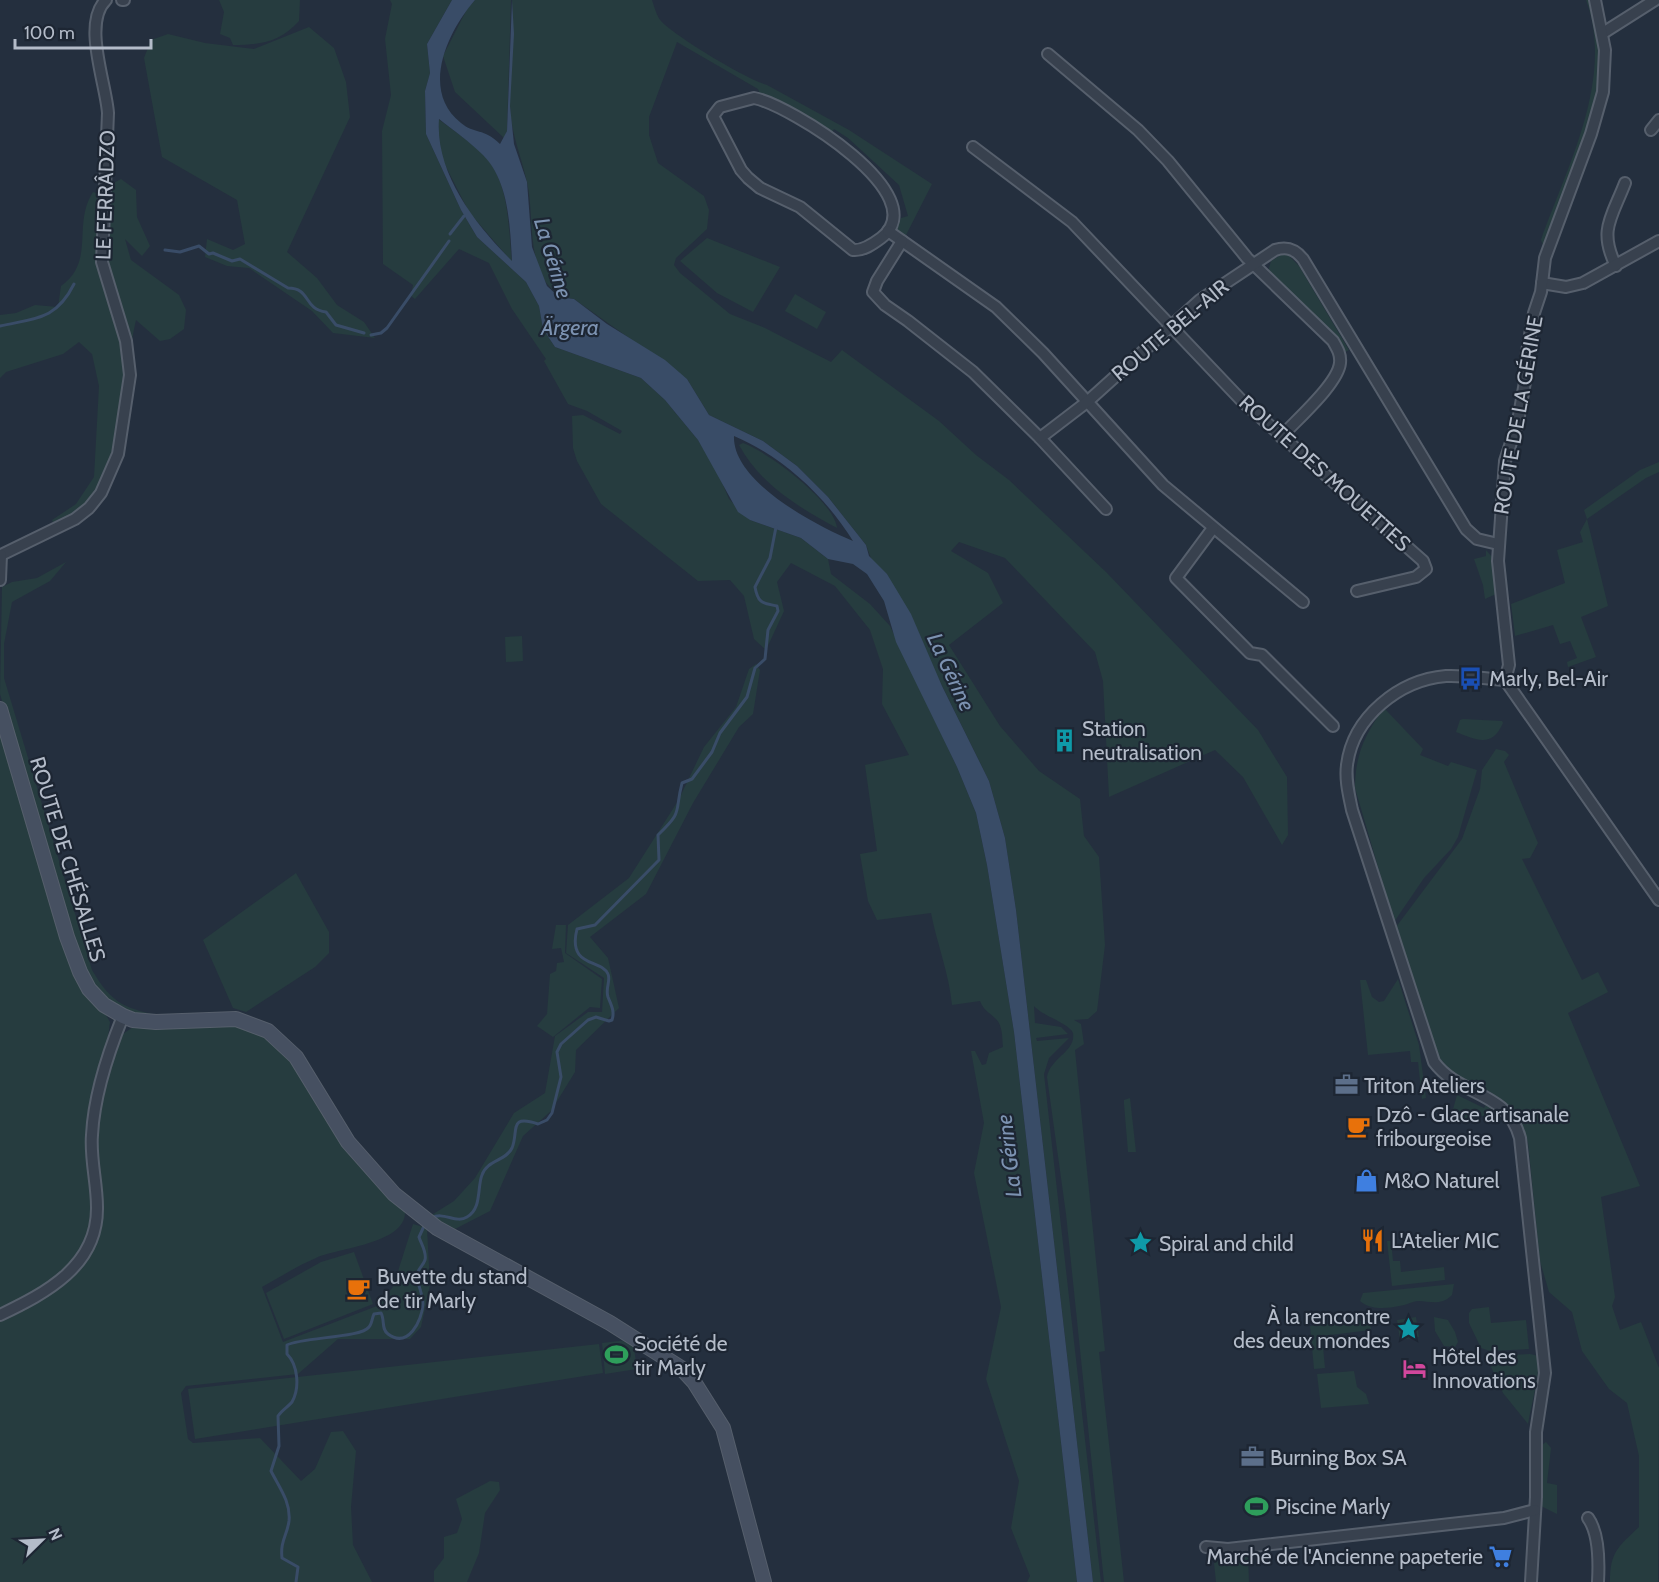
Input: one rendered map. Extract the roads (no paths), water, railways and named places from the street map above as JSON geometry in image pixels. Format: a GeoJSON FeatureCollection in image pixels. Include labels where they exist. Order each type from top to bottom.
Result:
{"type":"FeatureCollection","features":[{"type":"Feature","properties":{"kind":"street","name":"LE FERRÂDZO"},"geometry":{"type":"LineString","coordinates":[[0,580],[1,554],[75,519],[89,508],[101,493],[118,454],[124,427],[130,375],[126,341],[102,262],[108,113],[106,91],[95,42],[96,22],[106,0]]}},
{"type":"Feature","properties":{"kind":"street","name":"ROUTE DE LA GÉRINE"},"geometry":{"type":"LineString","coordinates":[[1505,680],[1509,665],[1498,544],[1505,461],[1518,421],[1526,382],[1528,346],[1545,258],[1552,233],[1600,105],[1605,62],[1603,33],[1595,0]]}},
{"type":"Feature","properties":{"kind":"street"},"geometry":{"type":"LineString","coordinates":[[1603,33],[1655,0]]}},
{"type":"Feature","properties":{"kind":"street"},"geometry":{"type":"LineString","coordinates":[[1048,54],[1109,103],[1153,146],[1253,264],[1333,341],[1340,355],[1340,368],[1281,437]]}},
{"type":"Feature","properties":{"kind":"street"},"geometry":{"type":"LineString","coordinates":[[754,98],[766,100],[825,133],[876,179],[890,195],[895,217],[888,231],[863,250],[853,250],[800,207],[760,188],[741,170],[715,120],[715,112],[725,105],[754,98]]}},
{"type":"Feature","properties":{"kind":"street"},"geometry":{"type":"LineString","coordinates":[[1651,130],[1659,120]]}},
{"type":"Feature","properties":{"kind":"street","name":"ROUTE DES MOUETTES"},"geometry":{"type":"LineString","coordinates":[[973,147],[1072,222],[1170,326],[1281,437],[1423,561],[1426,569],[1416,577],[1357,591]]}},
{"type":"Feature","properties":{"kind":"street"},"geometry":{"type":"LineString","coordinates":[[1616,266],[1605,240],[1607,228],[1625,183]]}},
{"type":"Feature","properties":{"kind":"street"},"geometry":{"type":"LineString","coordinates":[[888,231],[996,307],[1163,485],[1303,602]]}},
{"type":"Feature","properties":{"kind":"street"},"geometry":{"type":"LineString","coordinates":[[902,241],[876,281],[873,292],[885,305],[973,372],[1040,438],[1106,509]]}},
{"type":"Feature","properties":{"kind":"street"},"geometry":{"type":"LineString","coordinates":[[1542,283],[1566,287],[1582,283],[1659,241]]}},
{"type":"Feature","properties":{"kind":"street","name":"ROUTE BEL-AIR"},"geometry":{"type":"LineString","coordinates":[[1040,438],[1087,402],[1170,326],[1217,287],[1283,247],[1298,252],[1303,258],[1466,529],[1477,538],[1498,544]]}},
{"type":"Feature","properties":{"kind":"street"},"geometry":{"type":"LineString","coordinates":[[1213,528],[1176,578],[1250,653],[1262,655],[1333,726]]}},
{"type":"Feature","properties":{"kind":"street"},"geometry":{"type":"LineString","coordinates":[[1531,1582],[1536,1432],[1545,1373],[1518,1132],[1501,1105],[1451,1080],[1434,1062],[1352,810],[1347,785],[1347,764],[1363,725],[1382,703],[1398,690],[1419,681],[1444,676],[1505,680],[1659,900]]}},
{"type":"Feature","properties":{"kind":"street","name":"ROUTE DE CHÉSALLES"},"geometry":{"type":"LineString","coordinates":[[0,709],[80,972],[104,1005],[133,1020],[156,1022],[236,1019],[268,1030],[296,1057],[341,1133],[370,1170],[422,1217],[437,1228],[666,1356],[694,1382],[723,1428],[764,1582]]}},
{"type":"Feature","properties":{"kind":"street"},"geometry":{"type":"LineString","coordinates":[[0,1315],[39,1297],[66,1277],[86,1251],[95,1232],[97,1208],[92,1135],[110,1048],[123,1016]]}},
{"type":"Feature","properties":{"kind":"street"},"geometry":{"type":"LineString","coordinates":[[1206,1547],[1227,1548],[1504,1518],[1535,1510]]}},
{"type":"Feature","properties":{"kind":"street"},"geometry":{"type":"LineString","coordinates":[[1588,1518],[1592,1523],[1598,1560],[1598,1582]]}},
{"type":"Feature","properties":{"kind":"water","name":"Ärgera"},"geometry":{"type":"Polygon","coordinates":[[[452,0],[475,0],[455,28],[447,45],[440,78],[442,95],[449,110],[461,123],[470,129],[484,133],[500,144],[507,131],[512,0],[514,34],[510,106],[514,144],[527,182],[532,247],[547,286],[559,297],[574,299],[607,324],[665,360],[687,379],[709,415],[763,441],[797,466],[828,497],[866,545],[869,556],[887,574],[911,614],[942,686],[989,781],[1005,838],[1016,910],[1093,1582],[1077,1582],[1014,1032],[987,865],[976,813],[957,767],[896,642],[884,601],[867,574],[853,564],[828,559],[801,538],[750,520],[738,512],[698,440],[665,400],[641,378],[555,347],[543,329],[539,306],[526,282],[477,237],[461,210],[426,134],[425,91],[430,73],[427,44],[452,0]],[[439,119],[439,139],[444,159],[460,196],[484,231],[512,261],[506,205],[503,191],[492,166],[483,155],[439,119]],[[734,436],[737,453],[747,470],[761,485],[799,513],[853,541],[842,524],[801,480],[769,455],[734,436]]]}},
{"type":"Feature","properties":{"kind":"waterway"},"geometry":{"type":"LineString","coordinates":[[450,234],[464,216]]}},
{"type":"Feature","properties":{"kind":"waterway"},"geometry":{"type":"LineString","coordinates":[[371,335],[381,333],[387,328],[449,241]]}},
{"type":"Feature","properties":{"kind":"waterway"},"geometry":{"type":"LineString","coordinates":[[165,250],[180,252],[199,246],[209,254],[213,253],[232,261],[240,259],[288,288],[300,291],[314,307],[326,312],[336,325],[364,333]]}},
{"type":"Feature","properties":{"kind":"waterway"},"geometry":{"type":"LineString","coordinates":[[0,326],[44,316],[60,305],[74,284]]}},
{"type":"Feature","properties":{"kind":"waterway"},"geometry":{"type":"LineString","coordinates":[[432,1218],[441,1216],[463,1219],[472,1213],[477,1203],[484,1170],[505,1156],[512,1148],[518,1123],[529,1121],[538,1124],[547,1120],[552,1113],[561,1077],[557,1052],[561,1044],[588,1020],[596,1017],[612,1020],[613,1011],[607,994],[608,974],[605,969],[581,956],[575,942],[577,929],[595,925],[659,860],[658,835],[675,816],[682,783],[692,779],[712,752],[720,733],[747,697],[755,668],[765,659],[768,630],[778,611],[777,606],[760,600],[755,587],[770,558],[776,527]]}},
{"type":"Feature","properties":{"kind":"waterway"},"geometry":{"type":"LineString","coordinates":[[296,1582],[298,1567],[282,1558],[282,1547],[289,1521],[288,1507],[271,1471],[279,1446],[278,1416],[292,1402],[297,1384],[296,1370],[287,1354],[287,1345],[364,1331],[370,1326],[374,1314],[381,1313],[388,1334],[395,1338],[408,1336],[417,1325],[422,1311],[423,1301],[417,1276],[425,1260],[425,1251],[419,1237],[425,1224]]}},
{"type":"Feature","properties":{"kind":"place","name":"Marly, Bel-Air"},"geometry":{"type":"Point","coordinates":[1471,678]}},
{"type":"Feature","properties":{"kind":"place","name":"Station neutralisation"},"geometry":{"type":"Point","coordinates":[1064,740]}},
{"type":"Feature","properties":{"kind":"place","name":"Triton Ateliers"},"geometry":{"type":"Point","coordinates":[1346,1085]}},
{"type":"Feature","properties":{"kind":"place","name":"Dzô - Glace artisanale fribourgeoise"},"geometry":{"type":"Point","coordinates":[1358,1126]}},
{"type":"Feature","properties":{"kind":"place","name":"M&O Naturel"},"geometry":{"type":"Point","coordinates":[1366,1180]}},
{"type":"Feature","properties":{"kind":"place","name":"L'Atelier MIC"},"geometry":{"type":"Point","coordinates":[1373,1240]}},
{"type":"Feature","properties":{"kind":"place","name":"Spiral and child"},"geometry":{"type":"Point","coordinates":[1141,1243]}},
{"type":"Feature","properties":{"kind":"place","name":"Buvette du stand de tir Marly"},"geometry":{"type":"Point","coordinates":[359,1288]}},
{"type":"Feature","properties":{"kind":"place","name":"À la rencontre des deux mondes"},"geometry":{"type":"Point","coordinates":[1408,1328]}},
{"type":"Feature","properties":{"kind":"place","name":"Société de tir Marly"},"geometry":{"type":"Point","coordinates":[616,1355]}},
{"type":"Feature","properties":{"kind":"place","name":"Hôtel des Innovations"},"geometry":{"type":"Point","coordinates":[1414,1368]}},
{"type":"Feature","properties":{"kind":"place","name":"Burning Box SA"},"geometry":{"type":"Point","coordinates":[1252,1457]}},
{"type":"Feature","properties":{"kind":"place","name":"Piscine Marly"},"geometry":{"type":"Point","coordinates":[1257,1506]}},
{"type":"Feature","properties":{"kind":"place","name":"Marché de l'Ancienne papeterie"},"geometry":{"type":"Point","coordinates":[1501,1556]}},
{"type":"Feature","properties":{"kind":"water label","name":"La Gérine"},"geometry":{"type":"Point","coordinates":[553,258]}},
{"type":"Feature","properties":{"kind":"water label","name":"La Gérine"},"geometry":{"type":"Point","coordinates":[951,672]}},
{"type":"Feature","properties":{"kind":"water label","name":"La Gérine"},"geometry":{"type":"Point","coordinates":[1009,1156]}}]}
